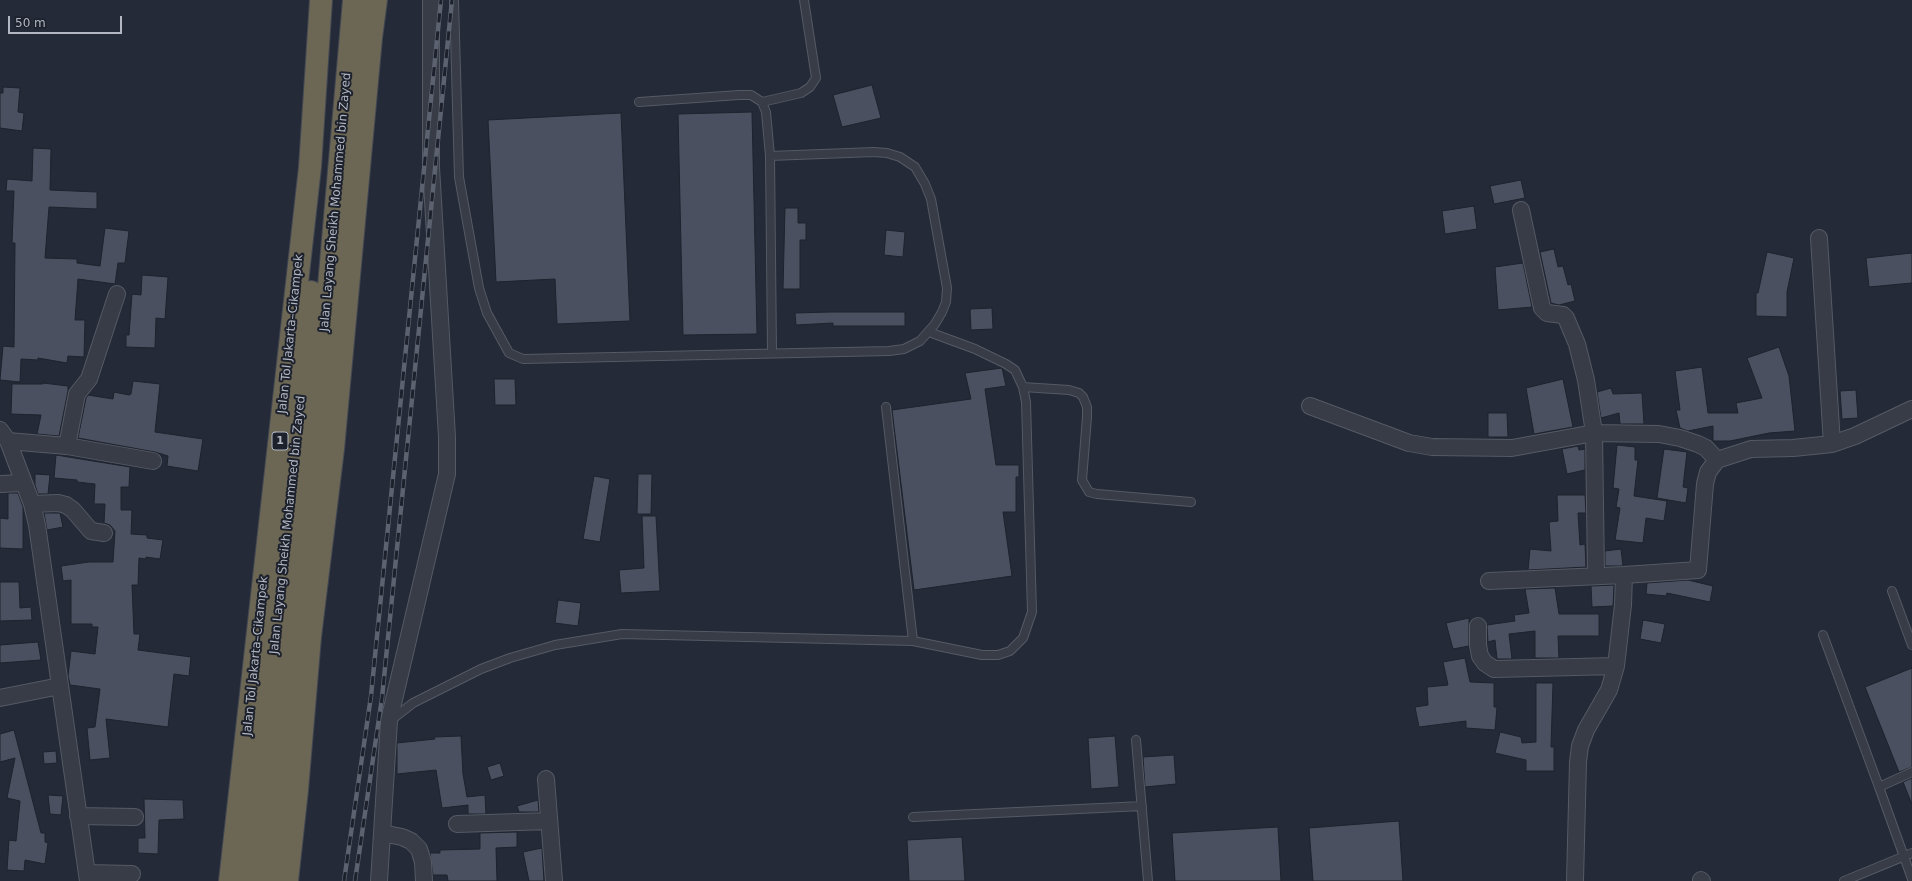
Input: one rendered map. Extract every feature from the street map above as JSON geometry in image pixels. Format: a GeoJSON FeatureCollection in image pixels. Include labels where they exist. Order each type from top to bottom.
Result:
{"type":"FeatureCollection","features":[{"type":"Feature","properties":{"kind":"highway","name":"Jalan Tol Jakarta–Cikampek"},"geometry":{"type":"LineString","coordinates":[[230,881],[310,167],[321,0]]}},
{"type":"Feature","properties":{"kind":"highway","name":"Jalan Layang Sheikh Mohammed bin Zayed"},"geometry":{"type":"LineString","coordinates":[[247,881],[302,399],[335,0]]}},
{"type":"Feature","properties":{"kind":"highway","name":"Jalan Layang Sheikh Mohammed bin Zayed"},"geometry":{"type":"LineString","coordinates":[[266,881],[319,400],[354,0]]}},
{"type":"Feature","properties":{"kind":"highway"},"geometry":{"type":"LineString","coordinates":[[287,881],[297,790],[310,637],[333,449],[371,38],[376,0]]}},
{"type":"Feature","properties":{"kind":"street"},"geometry":{"type":"LineString","coordinates":[[379,881],[389,721],[447,474],[447,437],[432,167],[431,0]]}},
{"type":"Feature","properties":{"kind":"street"},"geometry":{"type":"LineString","coordinates":[[1521,210],[1541,306],[1547,313],[1563,315],[1566,318],[1577,344],[1588,393],[1594,433],[1596,576]]}},
{"type":"Feature","properties":{"kind":"street"},"geometry":{"type":"LineString","coordinates":[[1818,238],[1832,444]]}},
{"type":"Feature","properties":{"kind":"street"},"geometry":{"type":"LineString","coordinates":[[67,446],[77,394],[89,379],[117,294]]}},
{"type":"Feature","properties":{"kind":"street"},"geometry":{"type":"LineString","coordinates":[[1310,406],[1396,438],[1432,447],[1512,448],[1594,433],[1659,434],[1680,438],[1698,444],[1706,448],[1717,460]]}},
{"type":"Feature","properties":{"kind":"street"},"geometry":{"type":"LineString","coordinates":[[1488,581],[1698,570],[1705,484],[1708,472],[1717,460],[1751,449],[1793,448],[1832,444],[1855,436],[1912,409]]}},
{"type":"Feature","properties":{"kind":"street"},"geometry":{"type":"LineString","coordinates":[[4,435],[153,461]]}},
{"type":"Feature","properties":{"kind":"street"},"geometry":{"type":"LineString","coordinates":[[4,435],[22,483],[32,504],[37,525],[88,877],[132,874]]}},
{"type":"Feature","properties":{"kind":"street"},"geometry":{"type":"LineString","coordinates":[[0,484],[22,483]]}},
{"type":"Feature","properties":{"kind":"street"},"geometry":{"type":"LineString","coordinates":[[32,504],[58,503],[66,505],[73,510],[91,530],[104,533]]}},
{"type":"Feature","properties":{"kind":"street"},"geometry":{"type":"LineString","coordinates":[[1575,881],[1578,762],[1580,746],[1586,730],[1609,690],[1616,666],[1623,605],[1624,574]]}},
{"type":"Feature","properties":{"kind":"street"},"geometry":{"type":"LineString","coordinates":[[1478,626],[1478,645],[1480,656],[1485,663],[1494,668],[1616,666]]}},
{"type":"Feature","properties":{"kind":"street"},"geometry":{"type":"LineString","coordinates":[[0,698],[60,686]]}},
{"type":"Feature","properties":{"kind":"street"},"geometry":{"type":"LineString","coordinates":[[546,779],[554,881]]}},
{"type":"Feature","properties":{"kind":"street"},"geometry":{"type":"LineString","coordinates":[[78,816],[135,817]]}},
{"type":"Feature","properties":{"kind":"street"},"geometry":{"type":"LineString","coordinates":[[458,824],[549,821]]}},
{"type":"Feature","properties":{"kind":"street"},"geometry":{"type":"LineString","coordinates":[[382,833],[402,837],[411,841],[419,849],[423,862],[424,881]]}},
{"type":"Feature","properties":{"kind":"lane"},"geometry":{"type":"LineString","coordinates":[[454,0],[459,176],[479,288],[487,313],[509,353],[523,359],[899,350],[914,345],[929,332],[942,312],[946,302],[948,288],[931,199],[926,184],[915,168],[900,158],[887,153],[874,152],[770,156]]}},
{"type":"Feature","properties":{"kind":"lane"},"geometry":{"type":"LineString","coordinates":[[762,102],[800,92],[810,87],[816,78],[804,0]]}},
{"type":"Feature","properties":{"kind":"lane"},"geometry":{"type":"LineString","coordinates":[[639,102],[739,95],[751,96],[762,102],[766,112],[770,156],[772,353]]}},
{"type":"Feature","properties":{"kind":"lane"},"geometry":{"type":"LineString","coordinates":[[389,721],[413,703],[481,669],[555,645],[622,634],[914,641],[970,654],[998,655],[1010,652],[1015,648],[1026,631],[1032,612],[1026,402],[1023,387],[1015,370],[1006,364],[975,349],[929,332]]}},
{"type":"Feature","properties":{"kind":"lane"},"geometry":{"type":"LineString","coordinates":[[1023,387],[1069,390],[1079,393],[1083,397],[1087,407],[1087,417],[1082,476],[1083,484],[1089,492],[1097,494],[1191,502]]}},
{"type":"Feature","properties":{"kind":"lane"},"geometry":{"type":"LineString","coordinates":[[886,407],[914,641]]}},
{"type":"Feature","properties":{"kind":"lane"},"geometry":{"type":"LineString","coordinates":[[1892,591],[1912,644]]}},
{"type":"Feature","properties":{"kind":"lane"},"geometry":{"type":"LineString","coordinates":[[1823,635],[1912,879]]}},
{"type":"Feature","properties":{"kind":"lane"},"geometry":{"type":"LineString","coordinates":[[1136,740],[1148,881]]}},
{"type":"Feature","properties":{"kind":"lane"},"geometry":{"type":"LineString","coordinates":[[1879,787],[1912,772]]}},
{"type":"Feature","properties":{"kind":"lane"},"geometry":{"type":"LineString","coordinates":[[913,817],[1142,806]]}},
{"type":"Feature","properties":{"kind":"lane"},"geometry":{"type":"LineString","coordinates":[[1844,881],[1912,853]]}},
{"type":"Feature","properties":{"kind":"building"},"geometry":{"type":"Polygon","coordinates":[[[872,85],[881,118],[842,127],[833,95],[872,85]]]}},
{"type":"Feature","properties":{"kind":"building"},"geometry":{"type":"Polygon","coordinates":[[[3,87],[20,88],[18,112],[24,113],[22,131],[0,128],[0,93],[3,93],[3,87]]]}},
{"type":"Feature","properties":{"kind":"building"},"geometry":{"type":"Polygon","coordinates":[[[752,112],[757,334],[683,335],[678,114],[752,112]]]}},
{"type":"Feature","properties":{"kind":"building"},"geometry":{"type":"Polygon","coordinates":[[[621,113],[630,321],[557,324],[555,279],[496,282],[488,120],[621,113]]]}},
{"type":"Feature","properties":{"kind":"building"},"geometry":{"type":"Polygon","coordinates":[[[33,148],[51,149],[50,190],[97,192],[97,209],[49,207],[45,258],[77,259],[77,263],[100,266],[105,228],[129,231],[125,263],[118,263],[115,284],[78,279],[75,320],[85,320],[84,357],[68,356],[67,363],[38,358],[38,360],[21,359],[20,382],[0,380],[3,346],[14,347],[15,243],[12,243],[14,191],[6,191],[7,179],[32,181],[33,148]]]}},
{"type":"Feature","properties":{"kind":"building"},"geometry":{"type":"Polygon","coordinates":[[[1521,180],[1525,198],[1494,204],[1490,186],[1521,180]]]}},
{"type":"Feature","properties":{"kind":"building"},"geometry":{"type":"Polygon","coordinates":[[[1474,206],[1477,229],[1445,234],[1442,211],[1474,206]]]}},
{"type":"Feature","properties":{"kind":"building"},"geometry":{"type":"Polygon","coordinates":[[[785,208],[798,208],[798,223],[806,223],[806,240],[800,240],[800,289],[783,289],[785,208]]]}},
{"type":"Feature","properties":{"kind":"building"},"geometry":{"type":"Polygon","coordinates":[[[886,230],[905,232],[903,257],[884,255],[886,230]]]}},
{"type":"Feature","properties":{"kind":"building"},"geometry":{"type":"Polygon","coordinates":[[[1554,249],[1558,267],[1563,266],[1568,285],[1571,284],[1575,301],[1559,305],[1551,303],[1540,252],[1554,249]]]}},
{"type":"Feature","properties":{"kind":"building"},"geometry":{"type":"Polygon","coordinates":[[[1767,252],[1794,258],[1787,292],[1787,317],[1756,316],[1756,293],[1758,293],[1767,252]]]}},
{"type":"Feature","properties":{"kind":"building"},"geometry":{"type":"Polygon","coordinates":[[[1912,253],[1912,283],[1869,287],[1866,258],[1912,253]]]}},
{"type":"Feature","properties":{"kind":"building"},"geometry":{"type":"Polygon","coordinates":[[[1523,263],[1532,307],[1498,310],[1495,267],[1523,263]]]}},
{"type":"Feature","properties":{"kind":"building"},"geometry":{"type":"Polygon","coordinates":[[[142,275],[168,277],[165,319],[156,318],[155,348],[126,347],[126,335],[129,335],[132,294],[141,295],[142,275]]]}},
{"type":"Feature","properties":{"kind":"building"},"geometry":{"type":"Polygon","coordinates":[[[992,308],[993,329],[971,330],[970,309],[992,308]]]}},
{"type":"Feature","properties":{"kind":"building"},"geometry":{"type":"Polygon","coordinates":[[[905,312],[905,326],[833,326],[833,323],[796,325],[795,313],[905,312]]]}},
{"type":"Feature","properties":{"kind":"building"},"geometry":{"type":"Polygon","coordinates":[[[1779,347],[1789,376],[1795,431],[1769,433],[1730,441],[1713,441],[1713,426],[1688,431],[1680,428],[1676,410],[1680,410],[1675,371],[1702,367],[1708,413],[1738,413],[1736,403],[1762,398],[1747,358],[1779,347]]]}},
{"type":"Feature","properties":{"kind":"building"},"geometry":{"type":"Polygon","coordinates":[[[1002,368],[1006,386],[985,389],[996,465],[1019,465],[1019,477],[1016,477],[1016,512],[1003,512],[1012,576],[914,590],[892,410],[971,399],[965,373],[1002,368]]]}},
{"type":"Feature","properties":{"kind":"building"},"geometry":{"type":"Polygon","coordinates":[[[494,379],[515,379],[516,405],[495,405],[494,379]]]}},
{"type":"Feature","properties":{"kind":"building"},"geometry":{"type":"Polygon","coordinates":[[[1563,379],[1573,427],[1534,434],[1526,388],[1563,379]]]}},
{"type":"Feature","properties":{"kind":"building"},"geometry":{"type":"Polygon","coordinates":[[[133,381],[160,384],[155,432],[203,439],[198,471],[167,466],[168,456],[155,452],[78,438],[86,398],[88,395],[113,399],[114,392],[129,395],[131,394],[133,381]]]}},
{"type":"Feature","properties":{"kind":"building"},"geometry":{"type":"Polygon","coordinates":[[[43,383],[68,386],[59,436],[37,434],[41,415],[11,414],[12,384],[43,383]]]}},
{"type":"Feature","properties":{"kind":"building"},"geometry":{"type":"Polygon","coordinates":[[[1611,388],[1613,394],[1642,393],[1644,424],[1620,424],[1619,413],[1601,418],[1597,392],[1611,388]]]}},
{"type":"Feature","properties":{"kind":"building"},"geometry":{"type":"Polygon","coordinates":[[[1856,390],[1858,418],[1842,419],[1840,391],[1856,390]]]}},
{"type":"Feature","properties":{"kind":"building"},"geometry":{"type":"Polygon","coordinates":[[[1488,413],[1507,413],[1508,437],[1488,437],[1488,413]]]}},
{"type":"Feature","properties":{"kind":"building"},"geometry":{"type":"Polygon","coordinates":[[[1617,445],[1635,447],[1635,460],[1638,460],[1634,496],[1667,501],[1664,521],[1646,518],[1643,543],[1615,540],[1620,508],[1616,507],[1619,489],[1613,488],[1617,445]]]}},
{"type":"Feature","properties":{"kind":"building"},"geometry":{"type":"Polygon","coordinates":[[[1578,446],[1579,450],[1585,449],[1585,470],[1567,474],[1562,449],[1578,446]]]}},
{"type":"Feature","properties":{"kind":"building"},"geometry":{"type":"Polygon","coordinates":[[[1664,449],[1687,452],[1683,487],[1688,488],[1686,503],[1657,498],[1664,449]]]}},
{"type":"Feature","properties":{"kind":"building"},"geometry":{"type":"Polygon","coordinates":[[[56,455],[130,467],[129,487],[121,487],[121,510],[132,510],[131,534],[147,535],[147,538],[163,540],[160,559],[146,557],[146,559],[139,558],[138,585],[132,585],[134,634],[140,634],[138,650],[191,657],[189,676],[174,674],[168,727],[106,719],[110,758],[90,760],[87,728],[95,727],[100,689],[70,685],[68,676],[71,651],[95,654],[98,627],[92,627],[92,624],[71,624],[71,580],[63,581],[61,566],[89,562],[113,562],[115,531],[110,525],[104,523],[105,504],[94,504],[95,484],[77,482],[77,480],[54,478],[56,455]]]}},
{"type":"Feature","properties":{"kind":"building"},"geometry":{"type":"Polygon","coordinates":[[[35,474],[50,475],[48,494],[38,494],[35,485],[35,474]]]}},
{"type":"Feature","properties":{"kind":"building"},"geometry":{"type":"Polygon","coordinates":[[[638,474],[652,474],[651,514],[637,514],[638,474]]]}},
{"type":"Feature","properties":{"kind":"building"},"geometry":{"type":"Polygon","coordinates":[[[594,476],[610,479],[600,542],[583,539],[594,476]]]}},
{"type":"Feature","properties":{"kind":"building"},"geometry":{"type":"Polygon","coordinates":[[[8,493],[18,493],[23,507],[23,549],[0,548],[0,518],[8,519],[8,493]]]}},
{"type":"Feature","properties":{"kind":"building"},"geometry":{"type":"Polygon","coordinates":[[[1557,495],[1585,495],[1586,513],[1578,513],[1580,545],[1585,544],[1586,567],[1528,570],[1530,549],[1551,551],[1549,522],[1558,521],[1557,495]]]}},
{"type":"Feature","properties":{"kind":"building"},"geometry":{"type":"Polygon","coordinates":[[[44,513],[60,513],[63,527],[47,530],[44,513]]]}},
{"type":"Feature","properties":{"kind":"building"},"geometry":{"type":"Polygon","coordinates":[[[642,516],[656,516],[660,591],[621,593],[619,570],[644,568],[642,516]]]}},
{"type":"Feature","properties":{"kind":"building"},"geometry":{"type":"Polygon","coordinates":[[[1621,549],[1623,566],[1605,566],[1605,551],[1621,549]]]}},
{"type":"Feature","properties":{"kind":"building"},"geometry":{"type":"Polygon","coordinates":[[[1688,580],[1713,586],[1710,602],[1667,593],[1666,596],[1646,594],[1647,583],[1688,580]]]}},
{"type":"Feature","properties":{"kind":"building"},"geometry":{"type":"Polygon","coordinates":[[[0,582],[19,582],[20,608],[31,607],[32,620],[0,621],[0,582]]]}},
{"type":"Feature","properties":{"kind":"building"},"geometry":{"type":"Polygon","coordinates":[[[1614,585],[1613,606],[1592,607],[1591,586],[1614,585]]]}},
{"type":"Feature","properties":{"kind":"building"},"geometry":{"type":"Polygon","coordinates":[[[1555,588],[1559,614],[1599,614],[1599,636],[1558,636],[1559,658],[1535,658],[1535,631],[1509,634],[1512,659],[1497,659],[1495,640],[1488,642],[1487,625],[1515,621],[1514,615],[1529,613],[1525,589],[1555,588]]]}},
{"type":"Feature","properties":{"kind":"building"},"geometry":{"type":"Polygon","coordinates":[[[558,600],[581,603],[578,626],[555,623],[558,600]]]}},
{"type":"Feature","properties":{"kind":"building"},"geometry":{"type":"Polygon","coordinates":[[[1469,618],[1469,646],[1453,649],[1446,623],[1469,618]]]}},
{"type":"Feature","properties":{"kind":"building"},"geometry":{"type":"Polygon","coordinates":[[[1643,620],[1665,624],[1661,643],[1640,639],[1643,620]]]}},
{"type":"Feature","properties":{"kind":"building"},"geometry":{"type":"Polygon","coordinates":[[[38,642],[41,660],[0,663],[0,645],[38,642]]]}},
{"type":"Feature","properties":{"kind":"building"},"geometry":{"type":"Polygon","coordinates":[[[1465,658],[1470,682],[1494,683],[1494,707],[1497,707],[1495,730],[1466,728],[1466,721],[1419,727],[1415,707],[1428,705],[1427,687],[1448,685],[1443,662],[1465,658]]]}},
{"type":"Feature","properties":{"kind":"building"},"geometry":{"type":"Polygon","coordinates":[[[1912,668],[1912,767],[1899,772],[1865,687],[1912,668]]]}},
{"type":"Feature","properties":{"kind":"building"},"geometry":{"type":"Polygon","coordinates":[[[1536,683],[1553,683],[1551,747],[1554,747],[1554,771],[1526,771],[1526,760],[1495,753],[1500,732],[1521,737],[1522,743],[1536,742],[1536,683]]]}},
{"type":"Feature","properties":{"kind":"building"},"geometry":{"type":"Polygon","coordinates":[[[14,730],[41,833],[45,833],[45,842],[48,843],[45,864],[25,860],[24,871],[7,870],[9,840],[16,841],[20,801],[7,798],[15,758],[0,762],[0,734],[14,730]]]}},
{"type":"Feature","properties":{"kind":"building"},"geometry":{"type":"Polygon","coordinates":[[[461,736],[463,774],[467,797],[485,795],[486,814],[468,814],[468,805],[442,808],[436,770],[397,774],[397,743],[435,739],[434,737],[461,736]]]}},
{"type":"Feature","properties":{"kind":"building"},"geometry":{"type":"Polygon","coordinates":[[[1115,736],[1119,787],[1091,789],[1088,738],[1115,736]]]}},
{"type":"Feature","properties":{"kind":"building"},"geometry":{"type":"Polygon","coordinates":[[[56,751],[57,763],[44,764],[43,752],[56,751]]]}},
{"type":"Feature","properties":{"kind":"building"},"geometry":{"type":"Polygon","coordinates":[[[1174,755],[1176,784],[1145,787],[1143,757],[1174,755]]]}},
{"type":"Feature","properties":{"kind":"building"},"geometry":{"type":"Polygon","coordinates":[[[500,763],[504,776],[491,780],[487,767],[500,763]]]}},
{"type":"Feature","properties":{"kind":"building"},"geometry":{"type":"Polygon","coordinates":[[[1912,778],[1912,802],[1911,802],[1903,782],[1912,778]]]}},
{"type":"Feature","properties":{"kind":"building"},"geometry":{"type":"Polygon","coordinates":[[[48,795],[63,796],[61,815],[50,814],[48,795]]]}},
{"type":"Feature","properties":{"kind":"building"},"geometry":{"type":"Polygon","coordinates":[[[144,799],[183,800],[184,819],[159,820],[158,854],[138,853],[138,838],[145,838],[144,799]]]}},
{"type":"Feature","properties":{"kind":"building"},"geometry":{"type":"Polygon","coordinates":[[[538,800],[539,812],[519,812],[517,806],[538,800]]]}},
{"type":"Feature","properties":{"kind":"building"},"geometry":{"type":"Polygon","coordinates":[[[1399,821],[1403,881],[1313,881],[1309,828],[1399,821]]]}},
{"type":"Feature","properties":{"kind":"building"},"geometry":{"type":"Polygon","coordinates":[[[1278,827],[1281,881],[1175,881],[1172,833],[1278,827]]]}},
{"type":"Feature","properties":{"kind":"building"},"geometry":{"type":"Polygon","coordinates":[[[517,832],[517,847],[496,848],[497,881],[448,881],[447,875],[433,875],[430,853],[440,853],[440,850],[480,849],[480,833],[517,832]]]}},
{"type":"Feature","properties":{"kind":"building"},"geometry":{"type":"Polygon","coordinates":[[[962,837],[965,881],[909,881],[907,840],[962,837]]]}},
{"type":"Feature","properties":{"kind":"building"},"geometry":{"type":"Polygon","coordinates":[[[542,848],[544,881],[529,881],[523,852],[542,848]]]}},
{"type":"Feature","properties":{"kind":"railway"},"geometry":{"type":"LineString","coordinates":[[344,881],[371,696],[441,0]]}},
{"type":"Feature","properties":{"kind":"railway"},"geometry":{"type":"LineString","coordinates":[[355,881],[382,698],[452,0]]}}]}
